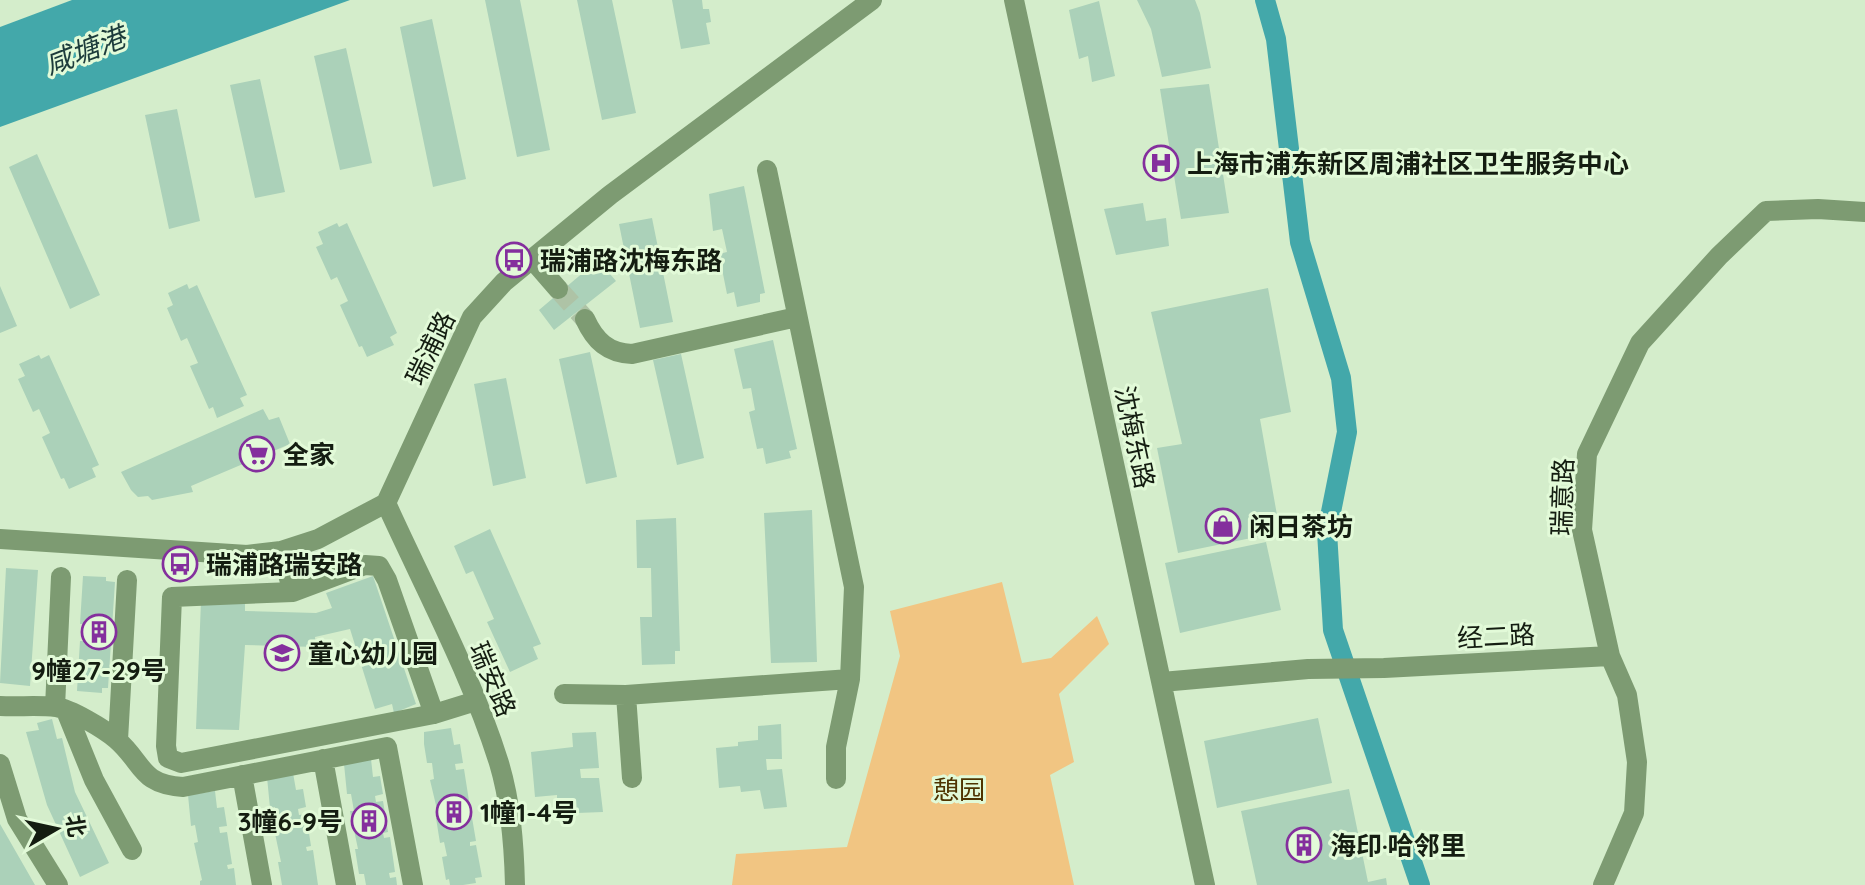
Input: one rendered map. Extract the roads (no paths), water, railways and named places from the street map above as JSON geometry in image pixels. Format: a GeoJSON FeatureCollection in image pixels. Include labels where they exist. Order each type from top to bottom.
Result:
{"type":"FeatureCollection","features":[{"type":"Feature","properties":{"kind":"street","name":"瑞浦路"},"geometry":{"type":"LineString","coordinates":[[386,503],[472,317],[504,282],[610,195],[872,0]]}},
{"type":"Feature","properties":{"kind":"street","name":"沈梅东路"},"geometry":{"type":"LineString","coordinates":[[1014,0],[1205,885]]}},
{"type":"Feature","properties":{"kind":"street"},"geometry":{"type":"LineString","coordinates":[[767,170],[854,587],[850,679],[836,747],[836,779]]}},
{"type":"Feature","properties":{"kind":"street","name":"瑞意路"},"geometry":{"type":"LineString","coordinates":[[1603,885],[1634,813],[1637,762],[1627,695],[1610,656],[1582,530],[1587,454],[1640,343],[1719,256],[1766,211],[1818,209],[1865,212]]}},
{"type":"Feature","properties":{"kind":"street"},"geometry":{"type":"LineString","coordinates":[[532,259],[558,289]]}},
{"type":"Feature","properties":{"kind":"street"},"geometry":{"type":"LineString","coordinates":[[585,319],[593,337],[606,347],[632,354],[797,317]]}},
{"type":"Feature","properties":{"kind":"street"},"geometry":{"type":"LineString","coordinates":[[0,539],[247,555],[281,551],[318,539],[386,503]]}},
{"type":"Feature","properties":{"kind":"street","name":"瑞安路"},"geometry":{"type":"LineString","coordinates":[[386,503],[476,701],[500,765],[514,841],[515,885]]}},
{"type":"Feature","properties":{"kind":"street"},"geometry":{"type":"LineString","coordinates":[[281,551],[293,592]]}},
{"type":"Feature","properties":{"kind":"street"},"geometry":{"type":"LineString","coordinates":[[434,714],[387,580],[379,566],[365,565],[293,592],[172,597],[166,746],[168,758],[181,763],[434,714],[476,701]]}},
{"type":"Feature","properties":{"kind":"street"},"geometry":{"type":"LineString","coordinates":[[61,577],[60,709],[132,850]]}},
{"type":"Feature","properties":{"kind":"street"},"geometry":{"type":"LineString","coordinates":[[118,740],[127,580]]}},
{"type":"Feature","properties":{"kind":"street","name":"经二路"},"geometry":{"type":"LineString","coordinates":[[1162,682],[1308,669],[1610,656]]}},
{"type":"Feature","properties":{"kind":"street"},"geometry":{"type":"LineString","coordinates":[[564,694],[626,695],[850,679]]}},
{"type":"Feature","properties":{"kind":"street"},"geometry":{"type":"LineString","coordinates":[[626,695],[632,778]]}},
{"type":"Feature","properties":{"kind":"street"},"geometry":{"type":"LineString","coordinates":[[0,706],[60,709],[118,740],[149,776],[163,785],[183,787],[387,747],[413,885]]}},
{"type":"Feature","properties":{"kind":"street"},"geometry":{"type":"LineString","coordinates":[[323,759],[346,885]]}},
{"type":"Feature","properties":{"kind":"street"},"geometry":{"type":"LineString","coordinates":[[0,764],[17,819],[58,885]]}},
{"type":"Feature","properties":{"kind":"street"},"geometry":{"type":"LineString","coordinates":[[242,775],[262,885]]}},
{"type":"Feature","properties":{"kind":"water","name":"咸塘港"},"geometry":{"type":"Polygon","coordinates":[[[72,0],[350,0],[0,127],[0,27],[72,0]]]}},
{"type":"Feature","properties":{"kind":"waterway"},"geometry":{"type":"LineString","coordinates":[[1265,0],[1276,39],[1300,242],[1341,378],[1347,432],[1327,532],[1333,630],[1420,885]]}},
{"type":"Feature","properties":{"kind":"tunnel"},"geometry":{"type":"LineString","coordinates":[[558,289],[585,319]]}},
{"type":"Feature","properties":{"kind":"place","name":"上海市浦东新区周浦社区卫生服务中心"},"geometry":{"type":"Point","coordinates":[1161,163]}},
{"type":"Feature","properties":{"kind":"place","name":"瑞浦路沈梅东路"},"geometry":{"type":"Point","coordinates":[514,260]}},
{"type":"Feature","properties":{"kind":"place","name":"全家"},"geometry":{"type":"Point","coordinates":[257,454]}},
{"type":"Feature","properties":{"kind":"place","name":"闲日茶坊"},"geometry":{"type":"Point","coordinates":[1223,526]}},
{"type":"Feature","properties":{"kind":"place","name":"瑞浦路瑞安路"},"geometry":{"type":"Point","coordinates":[180,564]}},
{"type":"Feature","properties":{"kind":"place","name":"9幢27-29号"},"geometry":{"type":"Point","coordinates":[99,632]}},
{"type":"Feature","properties":{"kind":"place","name":"童心幼儿园"},"geometry":{"type":"Point","coordinates":[282,653]}},
{"type":"Feature","properties":{"kind":"place","name":"1幢1-4号"},"geometry":{"type":"Point","coordinates":[454,812]}},
{"type":"Feature","properties":{"kind":"place","name":"3幢6-9号"},"geometry":{"type":"Point","coordinates":[369,821]}},
{"type":"Feature","properties":{"kind":"place","name":"海印·哈邻里"},"geometry":{"type":"Point","coordinates":[1304,845]}},
{"type":"Feature","properties":{"kind":"park label","name":"憩园"},"geometry":{"type":"Point","coordinates":[959,789]}}]}
